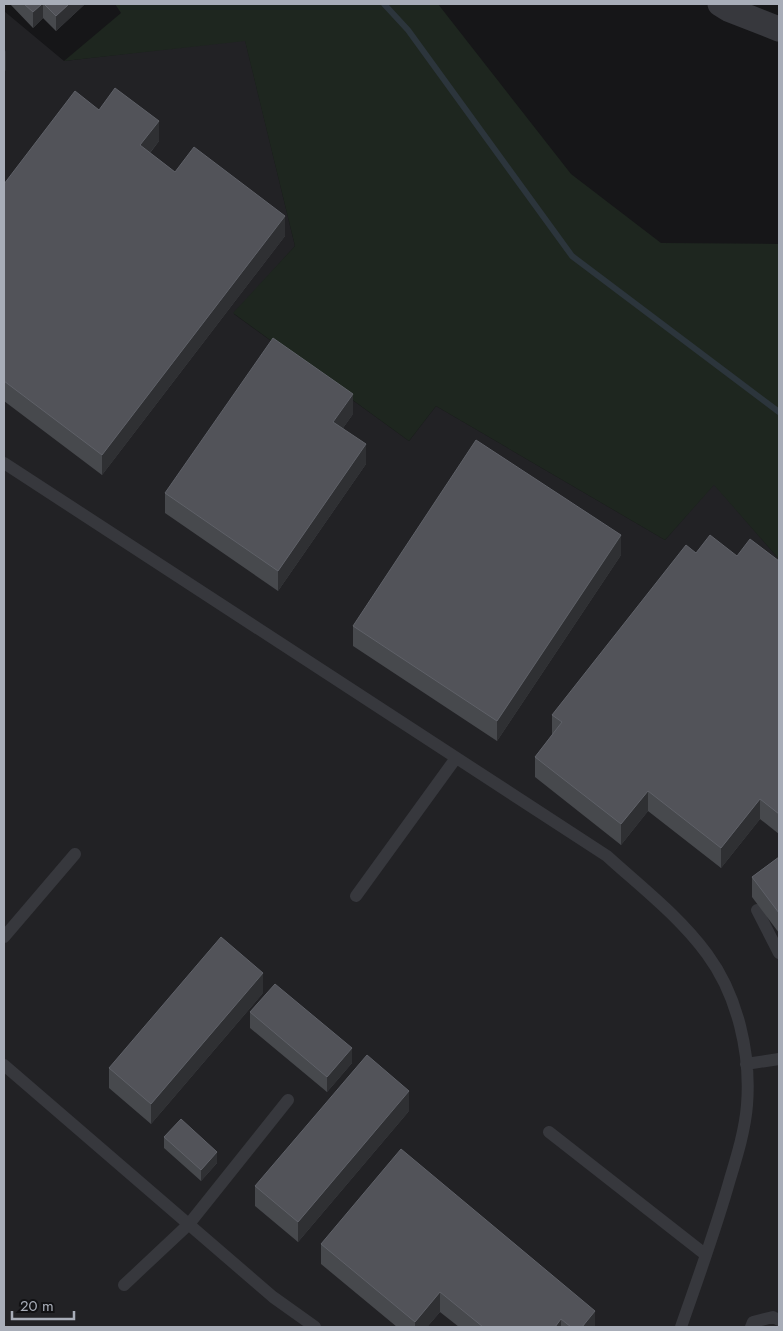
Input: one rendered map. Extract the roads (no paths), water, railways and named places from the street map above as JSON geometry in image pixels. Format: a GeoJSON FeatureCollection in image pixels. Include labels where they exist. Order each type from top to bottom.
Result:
{"type":"FeatureCollection","features":[{"type":"Feature","properties":{"kind":"street"},"geometry":{"type":"LineString","coordinates":[[720,4],[779,29]]}},
{"type":"Feature","properties":{"kind":"lane"},"geometry":{"type":"LineString","coordinates":[[4,463],[607,856],[671,913],[707,954],[730,994],[743,1036],[747,1105],[738,1152],[681,1327]]}},
{"type":"Feature","properties":{"kind":"lane"},"geometry":{"type":"LineString","coordinates":[[356,896],[456,758]]}},
{"type":"Feature","properties":{"kind":"lane"},"geometry":{"type":"LineString","coordinates":[[4,937],[75,854]]}},
{"type":"Feature","properties":{"kind":"lane"},"geometry":{"type":"LineString","coordinates":[[756,910],[779,953]]}},
{"type":"Feature","properties":{"kind":"lane"},"geometry":{"type":"LineString","coordinates":[[746,1064],[779,1059]]}},
{"type":"Feature","properties":{"kind":"lane"},"geometry":{"type":"LineString","coordinates":[[4,1065],[273,1297],[315,1327]]}},
{"type":"Feature","properties":{"kind":"lane"},"geometry":{"type":"LineString","coordinates":[[124,1285],[189,1224],[288,1100]]}},
{"type":"Feature","properties":{"kind":"lane"},"geometry":{"type":"LineString","coordinates":[[549,1132],[706,1254]]}},
{"type":"Feature","properties":{"kind":"lane"},"geometry":{"type":"LineString","coordinates":[[751,1327],[753,1322],[773,1317],[779,1320]]}},
{"type":"Feature","properties":{"kind":"waterway"},"geometry":{"type":"LineString","coordinates":[[384,4],[408,30],[572,256],[779,412]]}}]}
